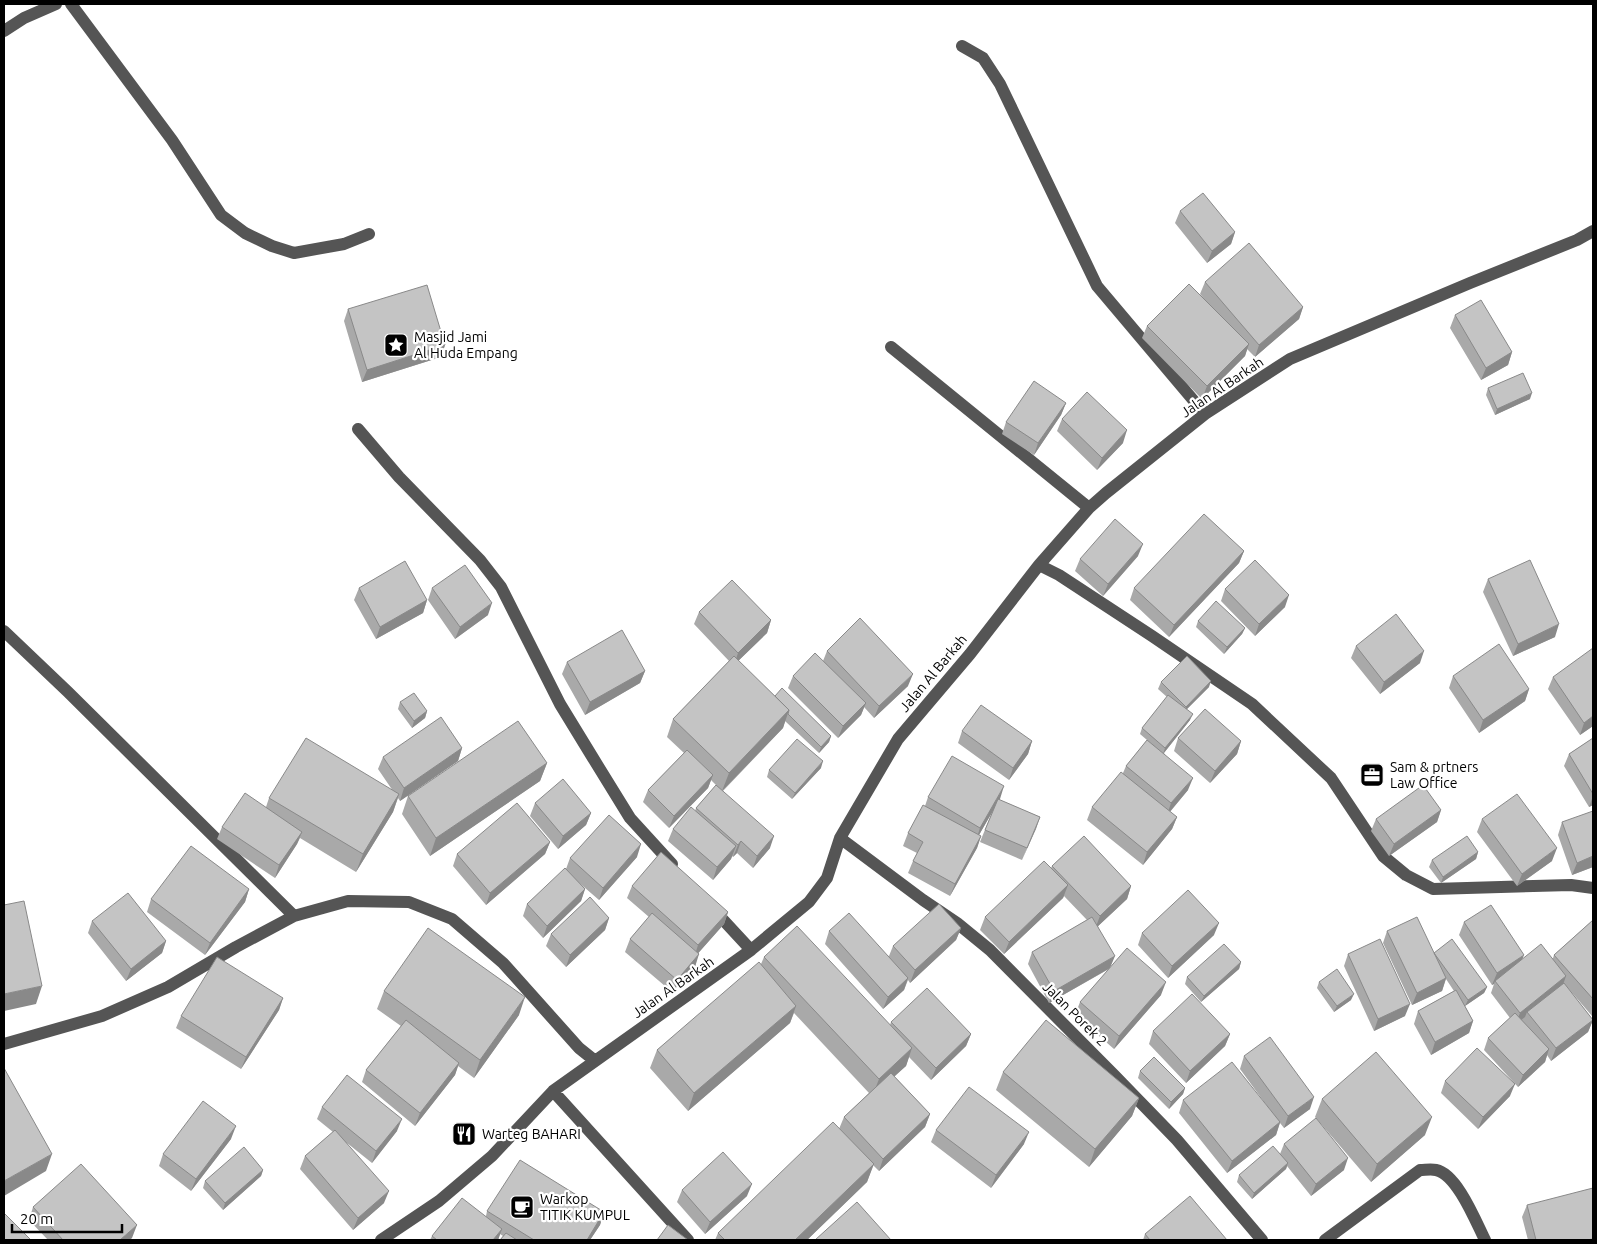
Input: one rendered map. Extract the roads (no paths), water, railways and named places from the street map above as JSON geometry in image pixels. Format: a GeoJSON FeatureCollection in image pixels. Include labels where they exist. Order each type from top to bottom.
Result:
{"type":"FeatureCollection","features":[{"type":"Feature","properties":{"kind":"street"},"geometry":{"type":"LineString","coordinates":[[4,31],[24,18],[56,4]]}},
{"type":"Feature","properties":{"kind":"street"},"geometry":{"type":"LineString","coordinates":[[71,4],[167,132],[221,215],[245,233],[272,246],[294,253],[344,244],[369,234]]}},
{"type":"Feature","properties":{"kind":"street"},"geometry":{"type":"LineString","coordinates":[[962,46],[984,58],[1000,84],[1097,286],[1204,414]]}},
{"type":"Feature","properties":{"kind":"street","name":"Jalan Al Barkah"},"geometry":{"type":"LineString","coordinates":[[381,1240],[439,1201],[492,1156],[553,1091],[751,950],[809,902],[827,878],[840,838],[898,739],[970,654],[1039,565],[1089,508],[1204,414],[1290,359],[1576,240],[1593,231]]}},
{"type":"Feature","properties":{"kind":"street"},"geometry":{"type":"LineString","coordinates":[[891,347],[1089,508]]}},
{"type":"Feature","properties":{"kind":"street"},"geometry":{"type":"LineString","coordinates":[[358,429],[399,476],[480,560],[502,587],[560,704],[630,818],[684,876]]}},
{"type":"Feature","properties":{"kind":"street"},"geometry":{"type":"LineString","coordinates":[[1039,565],[1152,636],[1252,704],[1331,778],[1383,856],[1406,875],[1432,889],[1570,885],[1593,888]]}},
{"type":"Feature","properties":{"kind":"street"},"geometry":{"type":"LineString","coordinates":[[4,631],[294,916]]}},
{"type":"Feature","properties":{"kind":"street","name":"Jalan Porek 2"},"geometry":{"type":"LineString","coordinates":[[840,838],[957,923],[990,950],[1114,1074],[1176,1140],[1262,1240]]}},
{"type":"Feature","properties":{"kind":"street"},"geometry":{"type":"LineString","coordinates":[[704,899],[751,950]]}},
{"type":"Feature","properties":{"kind":"street"},"geometry":{"type":"LineString","coordinates":[[4,1044],[102,1016],[168,987],[294,916],[348,900],[408,902],[452,919],[503,963],[579,1048],[594,1060]]}},
{"type":"Feature","properties":{"kind":"street"},"geometry":{"type":"LineString","coordinates":[[553,1091],[688,1240]]}},
{"type":"Feature","properties":{"kind":"street"},"geometry":{"type":"LineString","coordinates":[[1324,1240],[1420,1170],[1438,1170],[1451,1180],[1464,1196],[1485,1240]]}},
{"type":"Feature","properties":{"kind":"place","name":"Masjid Jami Al Huda Empang"},"geometry":{"type":"Point","coordinates":[396,345]}},
{"type":"Feature","properties":{"kind":"place","name":"Sam & prtners Law Office"},"geometry":{"type":"Point","coordinates":[1372,775]}},
{"type":"Feature","properties":{"kind":"place","name":"Warteg BAHARI"},"geometry":{"type":"Point","coordinates":[464,1134]}},
{"type":"Feature","properties":{"kind":"place","name":"Warkop TITIK KUMPUL"},"geometry":{"type":"Point","coordinates":[522,1207]}}]}
